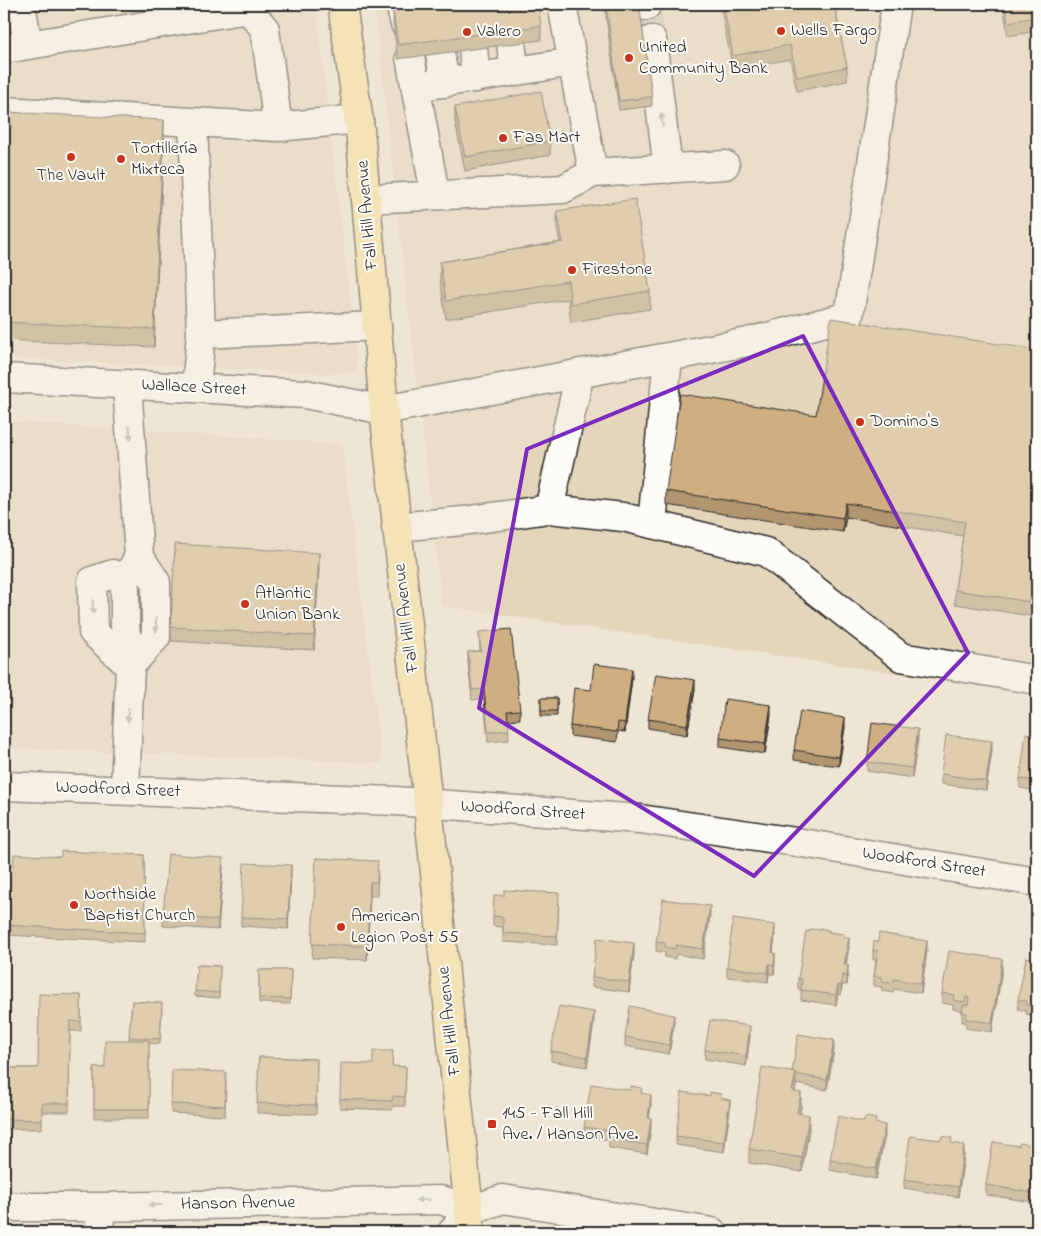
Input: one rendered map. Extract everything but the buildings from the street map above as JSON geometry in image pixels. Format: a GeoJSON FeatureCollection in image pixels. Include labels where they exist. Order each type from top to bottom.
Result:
{"type":"FeatureCollection","features":[{"type":"Feature","properties":{"kind":"main road","name":"Fall Hill Avenue"},"geometry":{"type":"LineString","coordinates":[[342,4],[359,119],[384,410],[428,804],[471,1221]]}},
{"type":"Feature","properties":{"kind":"street"},"geometry":{"type":"LineString","coordinates":[[21,4],[16,47],[248,9],[265,29],[278,127]]}},
{"type":"Feature","properties":{"kind":"street"},"geometry":{"type":"LineString","coordinates":[[562,4],[593,173]]}},
{"type":"Feature","properties":{"kind":"street"},"geometry":{"type":"LineString","coordinates":[[384,410],[748,342],[849,316],[896,4]]}},
{"type":"Feature","properties":{"kind":"street"},"geometry":{"type":"LineString","coordinates":[[652,40],[668,168]]}},
{"type":"Feature","properties":{"kind":"street"},"geometry":{"type":"LineString","coordinates":[[511,44],[515,72]]}},
{"type":"Feature","properties":{"kind":"street"},"geometry":{"type":"LineString","coordinates":[[473,49],[476,78]]}},
{"type":"Feature","properties":{"kind":"street"},"geometry":{"type":"LineString","coordinates":[[440,54],[445,83]]}},
{"type":"Feature","properties":{"kind":"street"},"geometry":{"type":"LineString","coordinates":[[410,57],[435,194]]}},
{"type":"Feature","properties":{"kind":"street"},"geometry":{"type":"LineString","coordinates":[[416,88],[573,62]]}},
{"type":"Feature","properties":{"kind":"street"},"geometry":{"type":"LineString","coordinates":[[4,111],[278,127],[359,119]]}},
{"type":"Feature","properties":{"kind":"street"},"geometry":{"type":"LineString","coordinates":[[193,122],[201,334],[196,388]]}},
{"type":"Feature","properties":{"kind":"street"},"geometry":{"type":"LineString","coordinates":[[366,199],[563,189],[593,173],[725,165]]}},
{"type":"Feature","properties":{"kind":"street"},"geometry":{"type":"LineString","coordinates":[[201,334],[377,326]]}},
{"type":"Feature","properties":{"kind":"street"},"geometry":{"type":"LineString","coordinates":[[652,524],[668,356]]}},
{"type":"Feature","properties":{"kind":"street"},"geometry":{"type":"LineString","coordinates":[[549,509],[580,373]]}},
{"type":"Feature","properties":{"kind":"street","name":"Wallace Street"},"geometry":{"type":"LineString","coordinates":[[4,378],[306,394],[384,410]]}},
{"type":"Feature","properties":{"kind":"street"},"geometry":{"type":"LineString","coordinates":[[127,384],[139,556],[156,582],[156,637],[130,666]]}},
{"type":"Feature","properties":{"kind":"street"},"geometry":{"type":"LineString","coordinates":[[396,526],[463,521],[549,509],[623,517],[766,552],[901,657],[1037,680]]}},
{"type":"Feature","properties":{"kind":"street"},"geometry":{"type":"LineString","coordinates":[[125,790],[130,666],[111,613],[113,574],[139,556]]}},
{"type":"Feature","properties":{"kind":"street","name":"Woodford Street"},"geometry":{"type":"LineString","coordinates":[[4,786],[395,801],[640,820],[796,842],[1037,882]]}},
{"type":"Feature","properties":{"kind":"street","name":"Hanson Avenue"},"geometry":{"type":"LineString","coordinates":[[4,1206],[100,1219],[441,1200],[471,1221]]}},
{"type":"Feature","properties":{"kind":"street"},"geometry":{"type":"LineString","coordinates":[[452,1232],[471,1221],[498,1200],[712,1232]]}},
{"type":"Feature","properties":{"kind":"highlighted area"},"geometry":{"type":"Polygon","coordinates":[[[803,336],[968,653],[754,876],[479,708],[527,449],[803,336]]]}},
{"type":"Feature","properties":{"kind":"shaded area"},"geometry":{"type":"Polygon","coordinates":[[[4,4],[316,4],[358,372],[335,374],[4,358],[4,4]]]}},
{"type":"Feature","properties":{"kind":"shaded area"},"geometry":{"type":"Polygon","coordinates":[[[374,4],[1037,4],[1037,694],[442,606],[374,4]]]}},
{"type":"Feature","properties":{"kind":"shaded area"},"geometry":{"type":"Polygon","coordinates":[[[4,421],[342,444],[382,763],[4,748],[4,421]]]}},
{"type":"Feature","properties":{"kind":"tunnel"},"geometry":{"type":"LineString","coordinates":[[646,6],[652,40]]}},
{"type":"Feature","properties":{"kind":"place","name":"Wells Fargo"},"geometry":{"type":"Point","coordinates":[781,31]}},
{"type":"Feature","properties":{"kind":"place","name":"Valero"},"geometry":{"type":"Point","coordinates":[467,32]}},
{"type":"Feature","properties":{"kind":"place","name":"United Community Bank"},"geometry":{"type":"Point","coordinates":[629,58]}},
{"type":"Feature","properties":{"kind":"place","name":"Fas Mart"},"geometry":{"type":"Point","coordinates":[503,138]}},
{"type":"Feature","properties":{"kind":"place","name":"The Vault"},"geometry":{"type":"Point","coordinates":[71,157]}},
{"type":"Feature","properties":{"kind":"place","name":"Tortillería Mixteca"},"geometry":{"type":"Point","coordinates":[121,159]}},
{"type":"Feature","properties":{"kind":"place","name":"Firestone"},"geometry":{"type":"Point","coordinates":[572,270]}},
{"type":"Feature","properties":{"kind":"place","name":"Domino's"},"geometry":{"type":"Point","coordinates":[860,422]}},
{"type":"Feature","properties":{"kind":"place","name":"Atlantic Union Bank"},"geometry":{"type":"Point","coordinates":[245,604]}},
{"type":"Feature","properties":{"kind":"place","name":"Northside Baptist Church"},"geometry":{"type":"Point","coordinates":[74,905]}},
{"type":"Feature","properties":{"kind":"place","name":"American Legion Post 55"},"geometry":{"type":"Point","coordinates":[341,927]}},
{"type":"Feature","properties":{"kind":"place","name":"145 - Fall Hill Ave. / Hanson Ave."},"geometry":{"type":"Point","coordinates":[492,1124]}}]}
